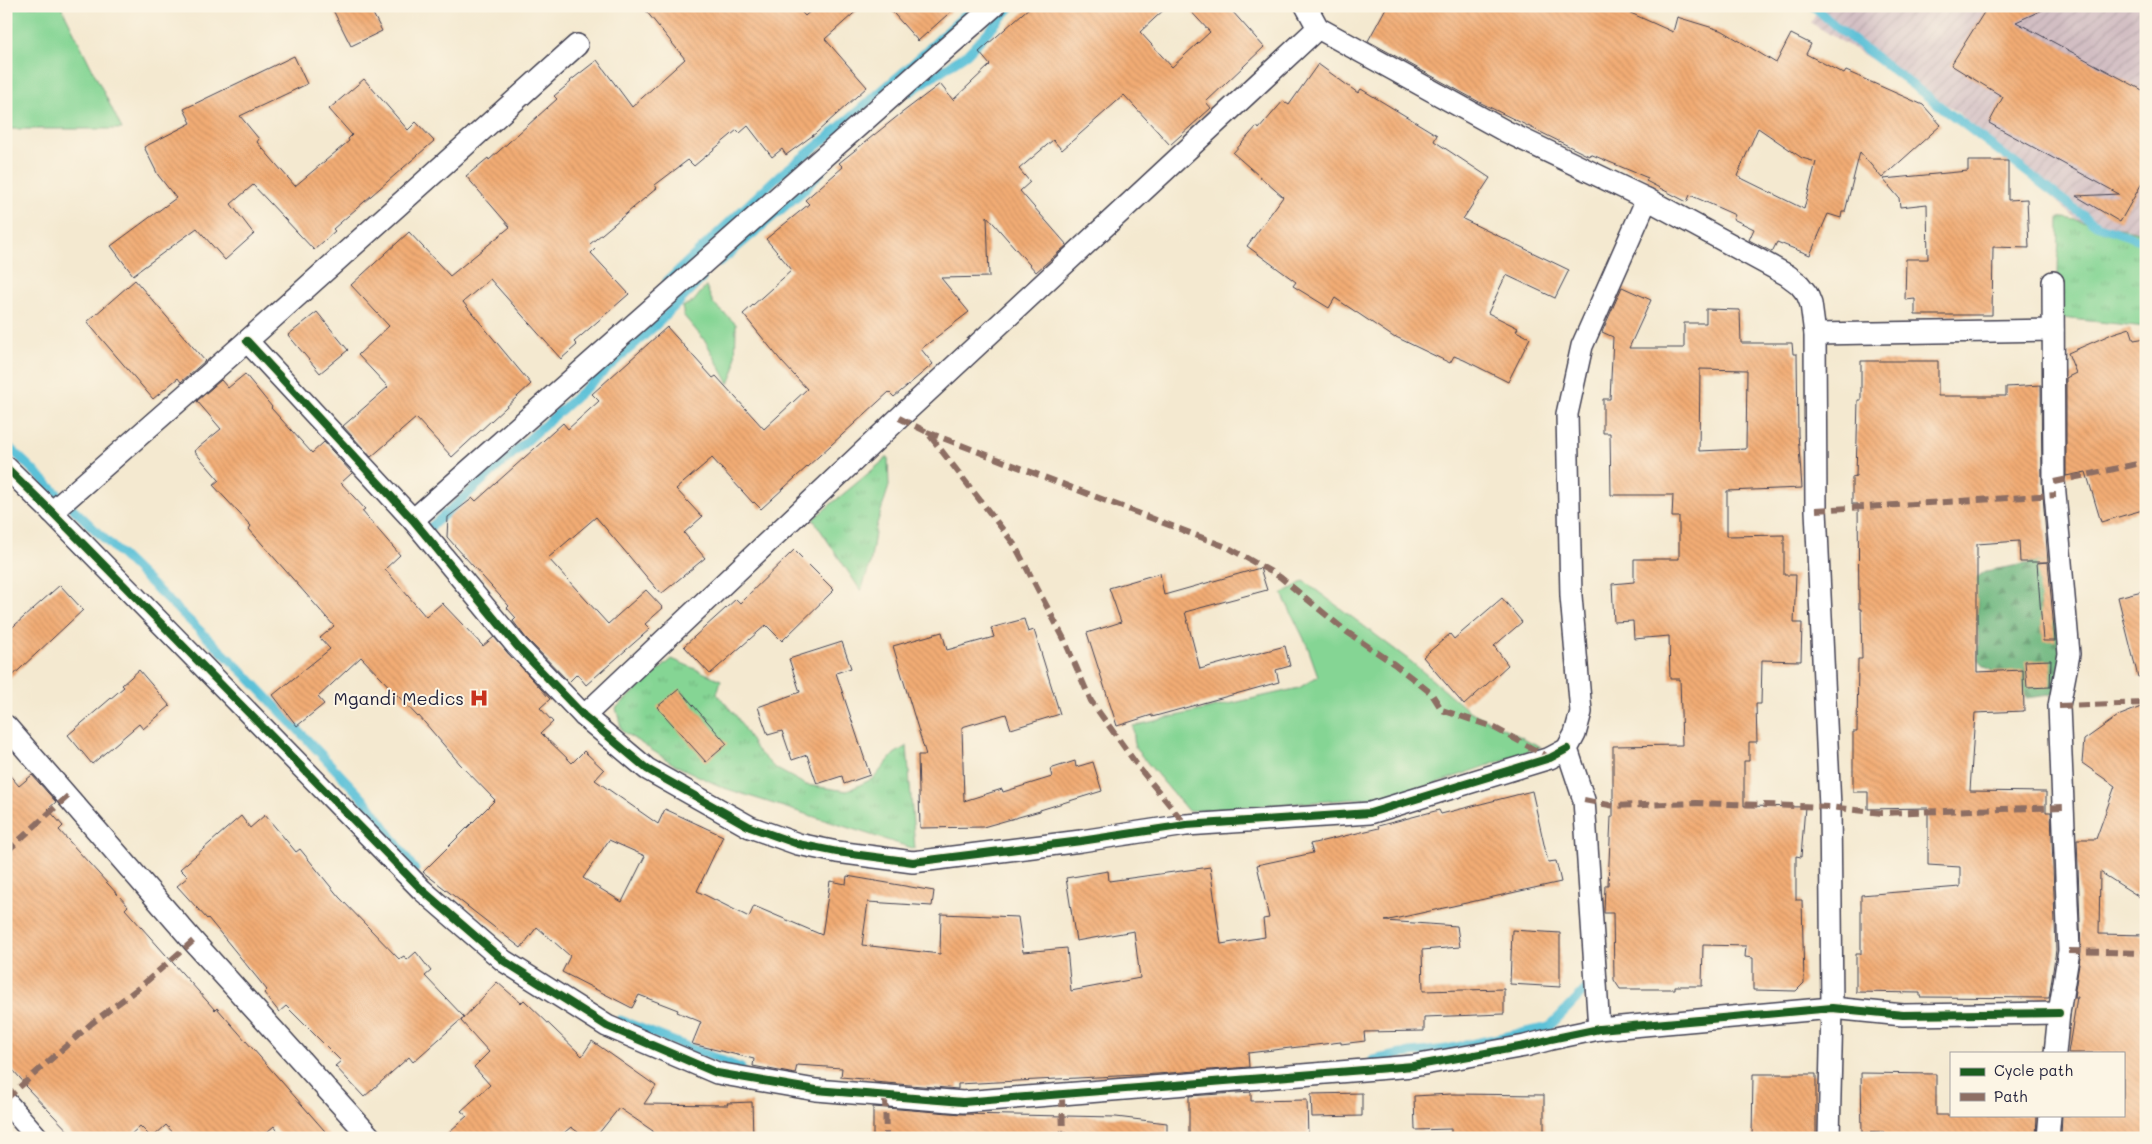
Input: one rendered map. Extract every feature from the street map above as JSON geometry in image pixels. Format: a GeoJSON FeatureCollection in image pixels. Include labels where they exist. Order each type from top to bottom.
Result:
{"type":"FeatureCollection","features":[{"type":"Feature","properties":{"kind":"street"},"geometry":{"type":"LineString","coordinates":[[413,520],[994,6]]}},
{"type":"Feature","properties":{"kind":"street"},"geometry":{"type":"LineString","coordinates":[[1306,6],[1318,28],[1505,131],[1647,199],[1787,274],[1799,284],[1811,304],[1815,334],[1816,510],[1830,807],[1832,1008],[1829,1138]]}},
{"type":"Feature","properties":{"kind":"street"},"geometry":{"type":"LineString","coordinates":[[584,716],[1318,28]]}},
{"type":"Feature","properties":{"kind":"street"},"geometry":{"type":"LineString","coordinates":[[52,512],[578,45]]}},
{"type":"Feature","properties":{"kind":"street"},"geometry":{"type":"LineString","coordinates":[[247,340],[413,520],[517,646],[584,716],[647,769],[750,827],[798,844],[837,852],[914,862],[1081,841],[1186,824],[1370,813],[1550,758],[1566,750],[1575,734],[1581,712],[1571,596],[1568,414],[1582,346],[1647,199]]}},
{"type":"Feature","properties":{"kind":"street"},"geometry":{"type":"LineString","coordinates":[[2053,282],[2054,482],[2069,654],[2059,706],[2069,951],[2055,1052]]}},
{"type":"Feature","properties":{"kind":"street"},"geometry":{"type":"LineString","coordinates":[[1815,334],[2053,330]]}},
{"type":"Feature","properties":{"kind":"street"},"geometry":{"type":"LineString","coordinates":[[6,467],[422,890],[504,960],[607,1026],[717,1073],[816,1090],[963,1102],[1412,1066],[1526,1046],[1599,1029],[1832,1008],[1902,1015],[2059,1013]]}},
{"type":"Feature","properties":{"kind":"street"},"geometry":{"type":"LineString","coordinates":[[6,726],[193,941],[371,1138]]}},
{"type":"Feature","properties":{"kind":"street"},"geometry":{"type":"LineString","coordinates":[[1566,750],[1584,800],[1599,1029]]}},
{"type":"Feature","properties":{"kind":"street"},"geometry":{"type":"LineString","coordinates":[[6,1102],[38,1138]]}},
{"type":"Feature","properties":{"kind":"street"},"geometry":{"type":"LineString","coordinates":[[2048,1138],[2050,1116]]}},
{"type":"Feature","properties":{"kind":"shaded area"},"geometry":{"type":"Polygon","coordinates":[[[1820,6],[2146,6],[2146,262],[2117,256],[1955,110],[1811,23],[1820,6]]]}},
{"type":"Feature","properties":{"kind":"green space"},"geometry":{"type":"Polygon","coordinates":[[[6,6],[61,6],[122,129],[6,129],[6,6]]]}},
{"type":"Feature","properties":{"kind":"green space"},"geometry":{"type":"Polygon","coordinates":[[[2059,217],[2146,233],[2146,327],[2062,318],[2058,279],[2059,217]]]}},
{"type":"Feature","properties":{"kind":"green space"},"geometry":{"type":"Polygon","coordinates":[[[706,286],[713,303],[736,324],[735,369],[729,384],[706,342],[684,316],[682,307],[693,302],[706,286]]]}},
{"type":"Feature","properties":{"kind":"green space"},"geometry":{"type":"Polygon","coordinates":[[[888,457],[889,486],[876,527],[870,565],[861,591],[813,519],[888,457]]]}},
{"type":"Feature","properties":{"kind":"green space"},"geometry":{"type":"Polygon","coordinates":[[[2052,559],[2070,687],[2049,695],[2026,698],[2004,678],[1982,665],[1979,658],[1976,578],[1986,571],[2052,559]]]}},
{"type":"Feature","properties":{"kind":"green space"},"geometry":{"type":"Polygon","coordinates":[[[1304,581],[1409,660],[1469,711],[1541,747],[1399,796],[1188,811],[1135,748],[1133,726],[1299,688],[1318,676],[1307,645],[1282,594],[1304,581]]]}},
{"type":"Feature","properties":{"kind":"green space"},"geometry":{"type":"Polygon","coordinates":[[[672,659],[721,680],[717,694],[737,717],[756,749],[775,768],[806,785],[847,791],[874,778],[894,754],[907,746],[915,849],[724,788],[675,765],[622,731],[616,708],[672,659]]]}},
{"type":"Feature","properties":{"kind":"building"},"geometry":{"type":"Polygon","coordinates":[[[331,6],[369,6],[382,31],[351,46],[331,6]]]}},
{"type":"Feature","properties":{"kind":"building"},"geometry":{"type":"Polygon","coordinates":[[[642,6],[796,6],[805,16],[816,6],[862,6],[825,39],[867,87],[816,133],[786,155],[782,149],[772,157],[748,126],[740,133],[737,130],[694,166],[688,160],[655,185],[657,188],[590,244],[595,249],[591,253],[629,294],[574,342],[577,345],[561,359],[490,279],[463,302],[531,384],[452,457],[416,418],[371,457],[343,426],[388,387],[358,355],[389,326],[351,285],[409,232],[450,276],[510,227],[466,176],[488,158],[489,160],[557,99],[554,96],[570,81],[597,60],[632,107],[685,59],[642,6]]]}},
{"type":"Feature","properties":{"kind":"building"},"geometry":{"type":"Polygon","coordinates":[[[887,6],[957,6],[918,41],[887,6]]]}},
{"type":"Feature","properties":{"kind":"building"},"geometry":{"type":"Polygon","coordinates":[[[1031,6],[1168,6],[1140,32],[1172,67],[1210,32],[1186,6],[1225,6],[1232,11],[1264,47],[1206,102],[1211,108],[1170,145],[1124,95],[1062,150],[1053,140],[1019,169],[1030,182],[1020,191],[1067,245],[1036,272],[987,216],[989,277],[941,278],[969,312],[921,349],[933,364],[894,397],[889,392],[761,509],[753,503],[712,458],[676,489],[702,517],[684,533],[705,558],[661,594],[596,517],[548,558],[608,624],[646,590],[663,608],[645,624],[650,629],[586,685],[577,674],[569,682],[526,638],[513,621],[516,618],[507,608],[509,606],[447,537],[448,517],[473,498],[476,501],[563,423],[568,429],[599,401],[592,394],[667,327],[713,378],[716,376],[764,429],[807,389],[743,314],[792,270],[766,239],[809,204],[805,200],[843,167],[839,163],[940,84],[953,100],[990,65],[979,52],[1031,6]]]}},
{"type":"Feature","properties":{"kind":"building"},"geometry":{"type":"Polygon","coordinates":[[[1387,6],[1615,6],[1673,32],[1677,17],[1723,31],[1776,63],[1791,34],[1811,44],[1806,54],[1844,74],[1846,71],[1923,105],[1941,125],[1882,178],[1860,152],[1845,212],[1842,212],[1841,218],[1828,214],[1810,255],[1777,242],[1772,252],[1749,240],[1754,229],[1733,219],[1735,215],[1690,195],[1687,202],[1646,181],[1648,178],[1590,154],[1589,156],[1481,103],[1368,41],[1387,6]],[[1758,128],[1737,176],[1804,209],[1816,162],[1802,158],[1758,128]]]}},
{"type":"Feature","properties":{"kind":"building"},"geometry":{"type":"Polygon","coordinates":[[[1988,6],[2051,6],[2016,22],[2146,92],[2146,176],[2120,222],[2076,196],[2119,194],[1989,123],[2003,97],[1951,65],[1988,6]]]}},
{"type":"Feature","properties":{"kind":"building"},"geometry":{"type":"Polygon","coordinates":[[[294,56],[307,84],[240,116],[259,139],[257,142],[295,186],[349,141],[348,139],[352,135],[329,109],[364,79],[408,130],[416,122],[434,141],[333,229],[335,231],[314,250],[253,185],[231,204],[254,234],[225,260],[197,228],[133,275],[111,246],[176,198],[158,175],[144,147],[191,123],[184,109],[294,56]]]}},
{"type":"Feature","properties":{"kind":"building"},"geometry":{"type":"Polygon","coordinates":[[[1318,64],[1358,93],[1361,89],[1437,135],[1434,141],[1490,178],[1463,219],[1569,270],[1555,298],[1506,275],[1488,313],[1518,328],[1516,331],[1530,338],[1508,382],[1454,356],[1450,363],[1395,338],[1335,298],[1329,308],[1293,286],[1296,282],[1247,246],[1283,197],[1233,153],[1257,126],[1259,129],[1283,101],[1289,105],[1318,64]]]}},
{"type":"Feature","properties":{"kind":"building"},"geometry":{"type":"Polygon","coordinates":[[[1968,161],[2008,161],[2008,200],[2027,199],[2029,248],[1993,247],[1992,315],[1915,315],[1915,299],[1905,300],[1906,259],[1928,259],[1927,204],[1900,207],[1899,198],[1883,179],[1968,171],[1968,161]]]}},
{"type":"Feature","properties":{"kind":"building"},"geometry":{"type":"Polygon","coordinates":[[[135,280],[205,361],[181,382],[178,378],[153,399],[87,322],[135,280]]]}},
{"type":"Feature","properties":{"kind":"building"},"geometry":{"type":"Polygon","coordinates":[[[1622,287],[1651,300],[1629,348],[1684,348],[1684,323],[1706,323],[1706,309],[1740,310],[1741,343],[1792,343],[1793,354],[1797,354],[1798,434],[1802,488],[1727,491],[1727,536],[1784,535],[1784,575],[1796,575],[1794,623],[1802,623],[1801,661],[1762,660],[1761,704],[1756,704],[1757,742],[1749,742],[1749,761],[1744,761],[1744,806],[1805,807],[1801,857],[1796,856],[1796,900],[1802,900],[1804,983],[1796,991],[1753,990],[1753,958],[1745,957],[1746,946],[1703,945],[1702,986],[1675,986],[1675,989],[1620,989],[1614,980],[1613,913],[1604,913],[1605,885],[1608,885],[1611,817],[1613,817],[1613,746],[1682,745],[1680,679],[1670,679],[1669,636],[1634,639],[1633,621],[1614,622],[1612,584],[1634,582],[1634,559],[1679,559],[1679,517],[1672,517],[1673,495],[1611,495],[1610,433],[1603,433],[1603,399],[1610,399],[1613,337],[1602,332],[1622,287]],[[1700,369],[1699,451],[1746,449],[1747,370],[1700,369]]]}},
{"type":"Feature","properties":{"kind":"building"},"geometry":{"type":"Polygon","coordinates":[[[317,312],[348,350],[320,373],[288,335],[317,312]]]}},
{"type":"Feature","properties":{"kind":"building"},"geometry":{"type":"Polygon","coordinates":[[[2130,328],[2134,340],[2146,338],[2146,509],[2101,522],[2086,472],[2066,476],[2066,378],[2076,373],[2068,353],[2130,328]]]}},
{"type":"Feature","properties":{"kind":"building"},"geometry":{"type":"Polygon","coordinates":[[[1861,361],[1938,361],[1938,396],[2006,396],[2006,387],[2041,385],[2042,482],[2048,562],[2020,562],[2019,541],[1977,544],[1977,672],[2023,670],[2024,711],[1975,713],[1970,791],[2046,792],[2046,812],[2051,812],[2056,950],[2049,998],[1920,997],[1920,993],[1856,992],[1856,954],[1861,954],[1861,895],[1960,887],[1960,867],[1928,865],[1928,808],[1868,809],[1868,792],[1853,792],[1853,732],[1857,732],[1858,659],[1862,659],[1861,609],[1859,609],[1858,504],[1852,504],[1852,477],[1856,476],[1858,400],[1861,400],[1861,361]]]}},
{"type":"Feature","properties":{"kind":"building"},"geometry":{"type":"Polygon","coordinates":[[[245,374],[271,408],[312,453],[324,442],[352,473],[341,483],[365,509],[362,511],[400,555],[385,569],[426,617],[442,603],[483,646],[494,637],[550,699],[540,708],[553,722],[541,733],[572,763],[584,751],[604,770],[595,780],[658,824],[665,809],[723,836],[697,891],[749,917],[754,906],[822,935],[830,881],[846,884],[847,876],[934,891],[932,906],[868,902],[862,945],[940,954],[941,914],[1018,917],[1023,952],[1067,948],[1071,991],[1140,978],[1134,931],[1076,941],[1066,878],[1108,871],[1109,881],[1210,867],[1221,944],[1265,937],[1263,919],[1269,918],[1257,865],[1313,853],[1310,844],[1379,828],[1378,826],[1439,810],[1441,814],[1532,791],[1548,862],[1556,861],[1561,882],[1385,921],[1457,926],[1460,947],[1422,950],[1423,991],[1504,989],[1504,1014],[1424,1017],[1424,1031],[1364,1032],[1365,1041],[1248,1053],[1249,1067],[1157,1074],[958,1084],[958,1089],[874,1082],[874,1080],[841,1077],[842,1068],[797,1065],[795,1074],[753,1066],[754,1059],[692,1044],[701,1022],[677,1012],[678,1010],[639,995],[632,1008],[562,972],[570,956],[537,927],[521,948],[423,872],[495,800],[460,764],[419,716],[361,657],[318,697],[324,704],[297,726],[273,695],[330,649],[320,638],[334,626],[249,529],[251,526],[213,485],[219,480],[194,451],[221,429],[197,401],[221,380],[228,388],[245,374]],[[609,840],[583,878],[622,902],[645,856],[609,840]]]}},
{"type":"Feature","properties":{"kind":"building"},"geometry":{"type":"Polygon","coordinates":[[[794,550],[834,590],[782,641],[766,625],[710,674],[684,646],[736,599],[740,603],[794,550]]]}},
{"type":"Feature","properties":{"kind":"building"},"geometry":{"type":"Polygon","coordinates":[[[2048,562],[2055,641],[2043,641],[2037,563],[2048,562]]]}},
{"type":"Feature","properties":{"kind":"building"},"geometry":{"type":"Polygon","coordinates":[[[1260,568],[1267,590],[1185,612],[1200,669],[1285,646],[1290,666],[1276,670],[1279,682],[1117,726],[1087,633],[1121,622],[1109,588],[1160,573],[1164,595],[1260,568]]]}},
{"type":"Feature","properties":{"kind":"building"},"geometry":{"type":"Polygon","coordinates":[[[60,585],[83,610],[6,682],[6,633],[60,585]]]}},
{"type":"Feature","properties":{"kind":"building"},"geometry":{"type":"Polygon","coordinates":[[[2146,590],[2146,676],[2138,677],[2118,597],[2146,590]]]}},
{"type":"Feature","properties":{"kind":"building"},"geometry":{"type":"Polygon","coordinates":[[[1502,598],[1522,622],[1494,646],[1508,665],[1464,705],[1423,657],[1450,634],[1454,639],[1502,598]]]}},
{"type":"Feature","properties":{"kind":"building"},"geometry":{"type":"Polygon","coordinates":[[[1024,619],[1028,632],[1034,630],[1060,714],[1011,729],[1006,714],[962,727],[964,801],[1002,789],[1003,792],[1052,777],[1050,769],[1075,761],[1076,767],[1093,762],[1102,791],[983,827],[920,828],[918,755],[926,755],[893,646],[942,632],[947,650],[994,637],[991,628],[1024,619]]]}},
{"type":"Feature","properties":{"kind":"building"},"geometry":{"type":"Polygon","coordinates":[[[842,642],[851,668],[836,673],[870,775],[844,784],[842,776],[817,784],[807,755],[792,760],[782,731],[768,735],[758,707],[800,692],[789,659],[842,642]]]}},
{"type":"Feature","properties":{"kind":"building"},"geometry":{"type":"Polygon","coordinates":[[[2051,660],[2050,687],[2027,688],[2025,661],[2051,660]]]}},
{"type":"Feature","properties":{"kind":"building"},"geometry":{"type":"Polygon","coordinates":[[[139,670],[170,706],[143,729],[139,724],[92,764],[68,735],[124,687],[122,685],[139,670]]]}},
{"type":"Feature","properties":{"kind":"building"},"geometry":{"type":"Polygon","coordinates":[[[679,689],[727,744],[706,762],[657,707],[679,689]]]}},
{"type":"Feature","properties":{"kind":"building"},"geometry":{"type":"Polygon","coordinates":[[[2146,705],[2146,901],[2100,872],[2099,934],[2146,935],[2146,1138],[2065,1138],[2065,1136],[2061,1136],[2062,1116],[2124,1116],[2124,1052],[2068,1052],[2077,997],[2074,997],[2081,951],[2077,839],[2096,839],[2115,786],[2082,763],[2084,740],[2118,716],[2146,705]]]}},
{"type":"Feature","properties":{"kind":"building"},"geometry":{"type":"Polygon","coordinates":[[[6,771],[19,786],[32,775],[56,802],[48,809],[63,826],[59,830],[128,906],[125,909],[215,1010],[217,1008],[331,1138],[283,1138],[274,1126],[260,1138],[178,1138],[166,1125],[152,1138],[140,1126],[127,1138],[75,1138],[26,1087],[6,1062],[6,771]]]}},
{"type":"Feature","properties":{"kind":"building"},"geometry":{"type":"Polygon","coordinates":[[[265,815],[296,852],[300,849],[339,897],[399,959],[404,956],[407,960],[416,952],[431,971],[425,976],[464,1017],[413,1062],[409,1057],[364,1097],[335,1066],[341,1061],[286,1006],[279,1012],[264,993],[267,990],[208,918],[177,886],[188,877],[180,869],[241,816],[250,828],[265,815]]]}},
{"type":"Feature","properties":{"kind":"building"},"geometry":{"type":"Polygon","coordinates":[[[1512,930],[1560,933],[1560,987],[1510,984],[1512,930]]]}},
{"type":"Feature","properties":{"kind":"building"},"geometry":{"type":"Polygon","coordinates":[[[497,982],[521,1003],[524,1000],[582,1056],[592,1041],[656,1086],[644,1104],[728,1105],[727,1103],[752,1102],[753,1138],[653,1138],[653,1131],[619,1108],[595,1138],[586,1138],[571,1127],[558,1138],[442,1138],[467,1116],[461,1111],[490,1085],[474,1067],[489,1052],[461,1021],[497,982]]]}},
{"type":"Feature","properties":{"kind":"building"},"geometry":{"type":"Polygon","coordinates":[[[1861,1073],[1936,1074],[1936,1115],[2037,1116],[2036,1136],[1884,1138],[1884,1132],[1862,1133],[1861,1073]]]}},
{"type":"Feature","properties":{"kind":"building"},"geometry":{"type":"Polygon","coordinates":[[[1753,1074],[1816,1074],[1816,1138],[1752,1138],[1753,1074]]]}},
{"type":"Feature","properties":{"kind":"building"},"geometry":{"type":"Polygon","coordinates":[[[1251,1092],[1251,1101],[1307,1100],[1308,1138],[1189,1138],[1189,1096],[1251,1092]]]}},
{"type":"Feature","properties":{"kind":"building"},"geometry":{"type":"Polygon","coordinates":[[[1362,1093],[1362,1116],[1312,1117],[1311,1094],[1362,1093]]]}},
{"type":"Feature","properties":{"kind":"building"},"geometry":{"type":"Polygon","coordinates":[[[1451,1094],[1544,1095],[1544,1138],[1451,1138],[1451,1129],[1415,1130],[1414,1096],[1451,1094]]]}},
{"type":"Feature","properties":{"kind":"building"},"geometry":{"type":"Polygon","coordinates":[[[873,1107],[962,1114],[1116,1117],[1167,1123],[1167,1138],[873,1138],[873,1107]]]}},
{"type":"Feature","properties":{"kind":"waterway"},"geometry":{"type":"LineString","coordinates":[[667,281],[775,179],[908,68],[974,6]]}},
{"type":"Feature","properties":{"kind":"waterway"},"geometry":{"type":"LineString","coordinates":[[910,92],[967,54],[1012,6]]}},
{"type":"Feature","properties":{"kind":"waterway"},"geometry":{"type":"LineString","coordinates":[[1813,6],[1839,29],[2096,225],[2146,242]]}},
{"type":"Feature","properties":{"kind":"waterway"},"geometry":{"type":"LineString","coordinates":[[719,263],[803,191],[821,172]]}},
{"type":"Feature","properties":{"kind":"waterway"},"geometry":{"type":"LineString","coordinates":[[424,533],[653,328],[702,279]]}},
{"type":"Feature","properties":{"kind":"waterway"},"geometry":{"type":"LineString","coordinates":[[6,444],[246,675],[370,806],[415,870]]}},
{"type":"Feature","properties":{"kind":"waterway"},"geometry":{"type":"LineString","coordinates":[[1373,1060],[1401,1054],[1447,1049],[1549,1027],[1593,982]]}},
{"type":"Feature","properties":{"kind":"waterway"},"geometry":{"type":"LineString","coordinates":[[620,1020],[741,1068]]}},
{"type":"Feature","properties":{"kind":"marked path"},"geometry":{"type":"LineString","coordinates":[[899,418],[927,432],[1014,544],[1064,639],[1091,701],[1140,769],[1186,825]]}},
{"type":"Feature","properties":{"kind":"marked path"},"geometry":{"type":"LineString","coordinates":[[927,432],[1229,548],[1280,577],[1347,632],[1394,664],[1431,693],[1442,710],[1493,727],[1550,758]]}},
{"type":"Feature","properties":{"kind":"marked path"},"geometry":{"type":"LineString","coordinates":[[2054,482],[2146,462]]}},
{"type":"Feature","properties":{"kind":"marked path"},"geometry":{"type":"LineString","coordinates":[[1816,510],[2056,495]]}},
{"type":"Feature","properties":{"kind":"marked path"},"geometry":{"type":"LineString","coordinates":[[2059,706],[2146,703]]}},
{"type":"Feature","properties":{"kind":"marked path"},"geometry":{"type":"LineString","coordinates":[[6,852],[68,796]]}},
{"type":"Feature","properties":{"kind":"marked path"},"geometry":{"type":"LineString","coordinates":[[1584,800],[1614,806],[1696,803],[1830,807],[1882,813],[2064,807]]}},
{"type":"Feature","properties":{"kind":"marked path"},"geometry":{"type":"LineString","coordinates":[[6,1099],[92,1023],[140,987],[193,941]]}},
{"type":"Feature","properties":{"kind":"marked path"},"geometry":{"type":"LineString","coordinates":[[2069,951],[2146,953]]}},
{"type":"Feature","properties":{"kind":"marked path"},"geometry":{"type":"LineString","coordinates":[[1062,1095],[1063,1138]]}},
{"type":"Feature","properties":{"kind":"marked path"},"geometry":{"type":"LineString","coordinates":[[885,1096],[886,1138]]}},
{"type":"Feature","properties":{"kind":"cycle path"},"geometry":{"type":"LineString","coordinates":[[247,341],[413,520],[517,646],[584,716],[647,769],[750,827],[798,844],[837,852],[913,862],[1081,841],[1186,825],[1370,813],[1550,758],[1567,749]]}},
{"type":"Feature","properties":{"kind":"cycle path"},"geometry":{"type":"LineString","coordinates":[[6,467],[422,890],[504,961],[607,1026],[717,1073],[816,1090],[963,1102],[1413,1066],[1525,1046],[1599,1029],[1832,1008],[1903,1015],[2059,1013]]}},
{"type":"Feature","properties":{"kind":"place","name":"Mgandi Medics"},"geometry":{"type":"Point","coordinates":[479,698]}}]}
